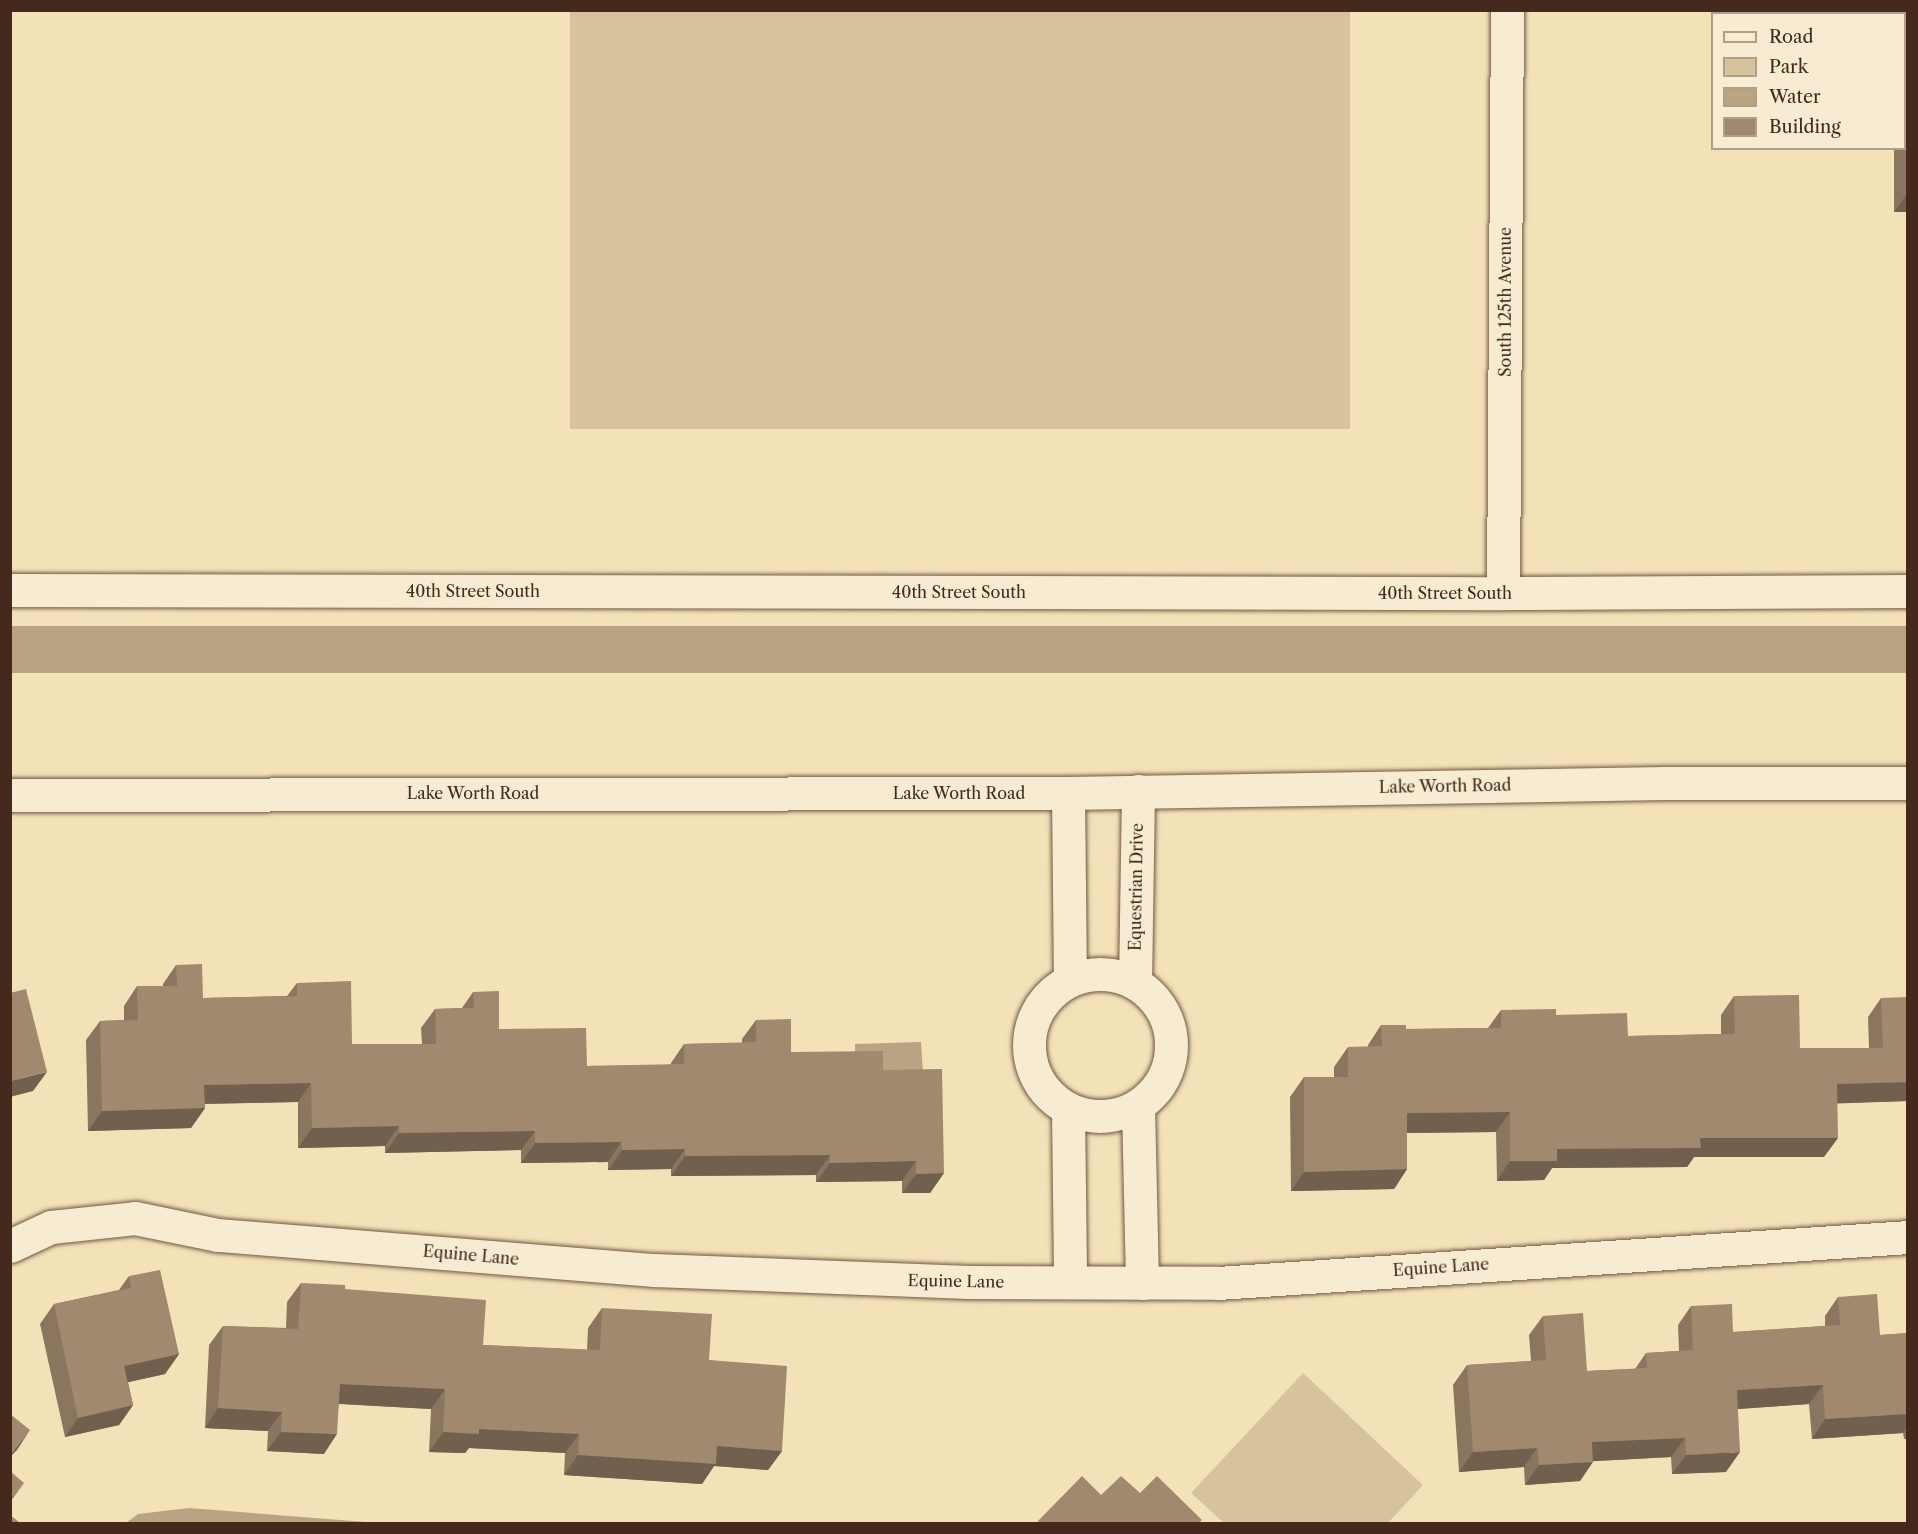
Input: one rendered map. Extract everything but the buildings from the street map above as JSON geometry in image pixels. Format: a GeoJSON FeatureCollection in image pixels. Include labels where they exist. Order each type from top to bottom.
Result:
{"type":"FeatureCollection","features":[{"type":"Feature","properties":{"kind":"street","name":"South 125th Avenue"},"geometry":{"type":"LineString","coordinates":[[1503,593],[1507,10]]}},
{"type":"Feature","properties":{"kind":"street","name":"40th Street South"},"geometry":{"type":"LineString","coordinates":[[10,590],[1503,593],[1908,591]]}},
{"type":"Feature","properties":{"kind":"street","name":"Lake Worth Road"},"geometry":{"type":"LineString","coordinates":[[10,795],[1068,793],[1664,783],[1908,783]]}},
{"type":"Feature","properties":{"kind":"street","name":"Equestrian Drive"},"geometry":{"type":"LineString","coordinates":[[1135,983],[1138,791]]}},
{"type":"Feature","properties":{"kind":"street"},"geometry":{"type":"LineString","coordinates":[[1068,793],[1070,980]]}},
{"type":"Feature","properties":{"kind":"street"},"geometry":{"type":"LineString","coordinates":[[1092,974],[1114,975],[1135,983],[1154,998],[1167,1019],[1172,1044],[1168,1069],[1156,1090],[1138,1106],[1115,1115],[1090,1116],[1068,1109],[1049,1095],[1036,1077],[1029,1055],[1029,1032],[1037,1010],[1051,993],[1070,980],[1092,974]]}},
{"type":"Feature","properties":{"kind":"street"},"geometry":{"type":"LineString","coordinates":[[1138,1106],[1142,1283]]}},
{"type":"Feature","properties":{"kind":"street"},"geometry":{"type":"LineString","coordinates":[[1068,1109],[1070,1282]]}},
{"type":"Feature","properties":{"kind":"street","name":"Equine Lane"},"geometry":{"type":"LineString","coordinates":[[10,1246],[51,1227],[135,1218],[218,1235],[654,1270],[969,1282],[1218,1283],[1908,1237]]}},
{"type":"Feature","properties":{"kind":"green space"},"geometry":{"type":"Polygon","coordinates":[[[570,11],[1350,11],[1350,429],[570,429],[570,11]]]}},
{"type":"Feature","properties":{"kind":"green space"},"geometry":{"type":"Polygon","coordinates":[[[1303,1373],[1423,1485],[1388,1523],[1224,1523],[1191,1493],[1303,1373]]]}},
{"type":"Feature","properties":{"kind":"water"},"geometry":{"type":"Polygon","coordinates":[[[11,626],[1907,626],[1907,673],[11,673],[11,626]]]}},
{"type":"Feature","properties":{"kind":"water"},"geometry":{"type":"Polygon","coordinates":[[[921,1042],[923,1074],[918,1078],[855,1064],[855,1044],[921,1042]]]}},
{"type":"Feature","properties":{"kind":"water"},"geometry":{"type":"Polygon","coordinates":[[[189,1508],[379,1523],[126,1523],[138,1514],[189,1508]]]}}]}
